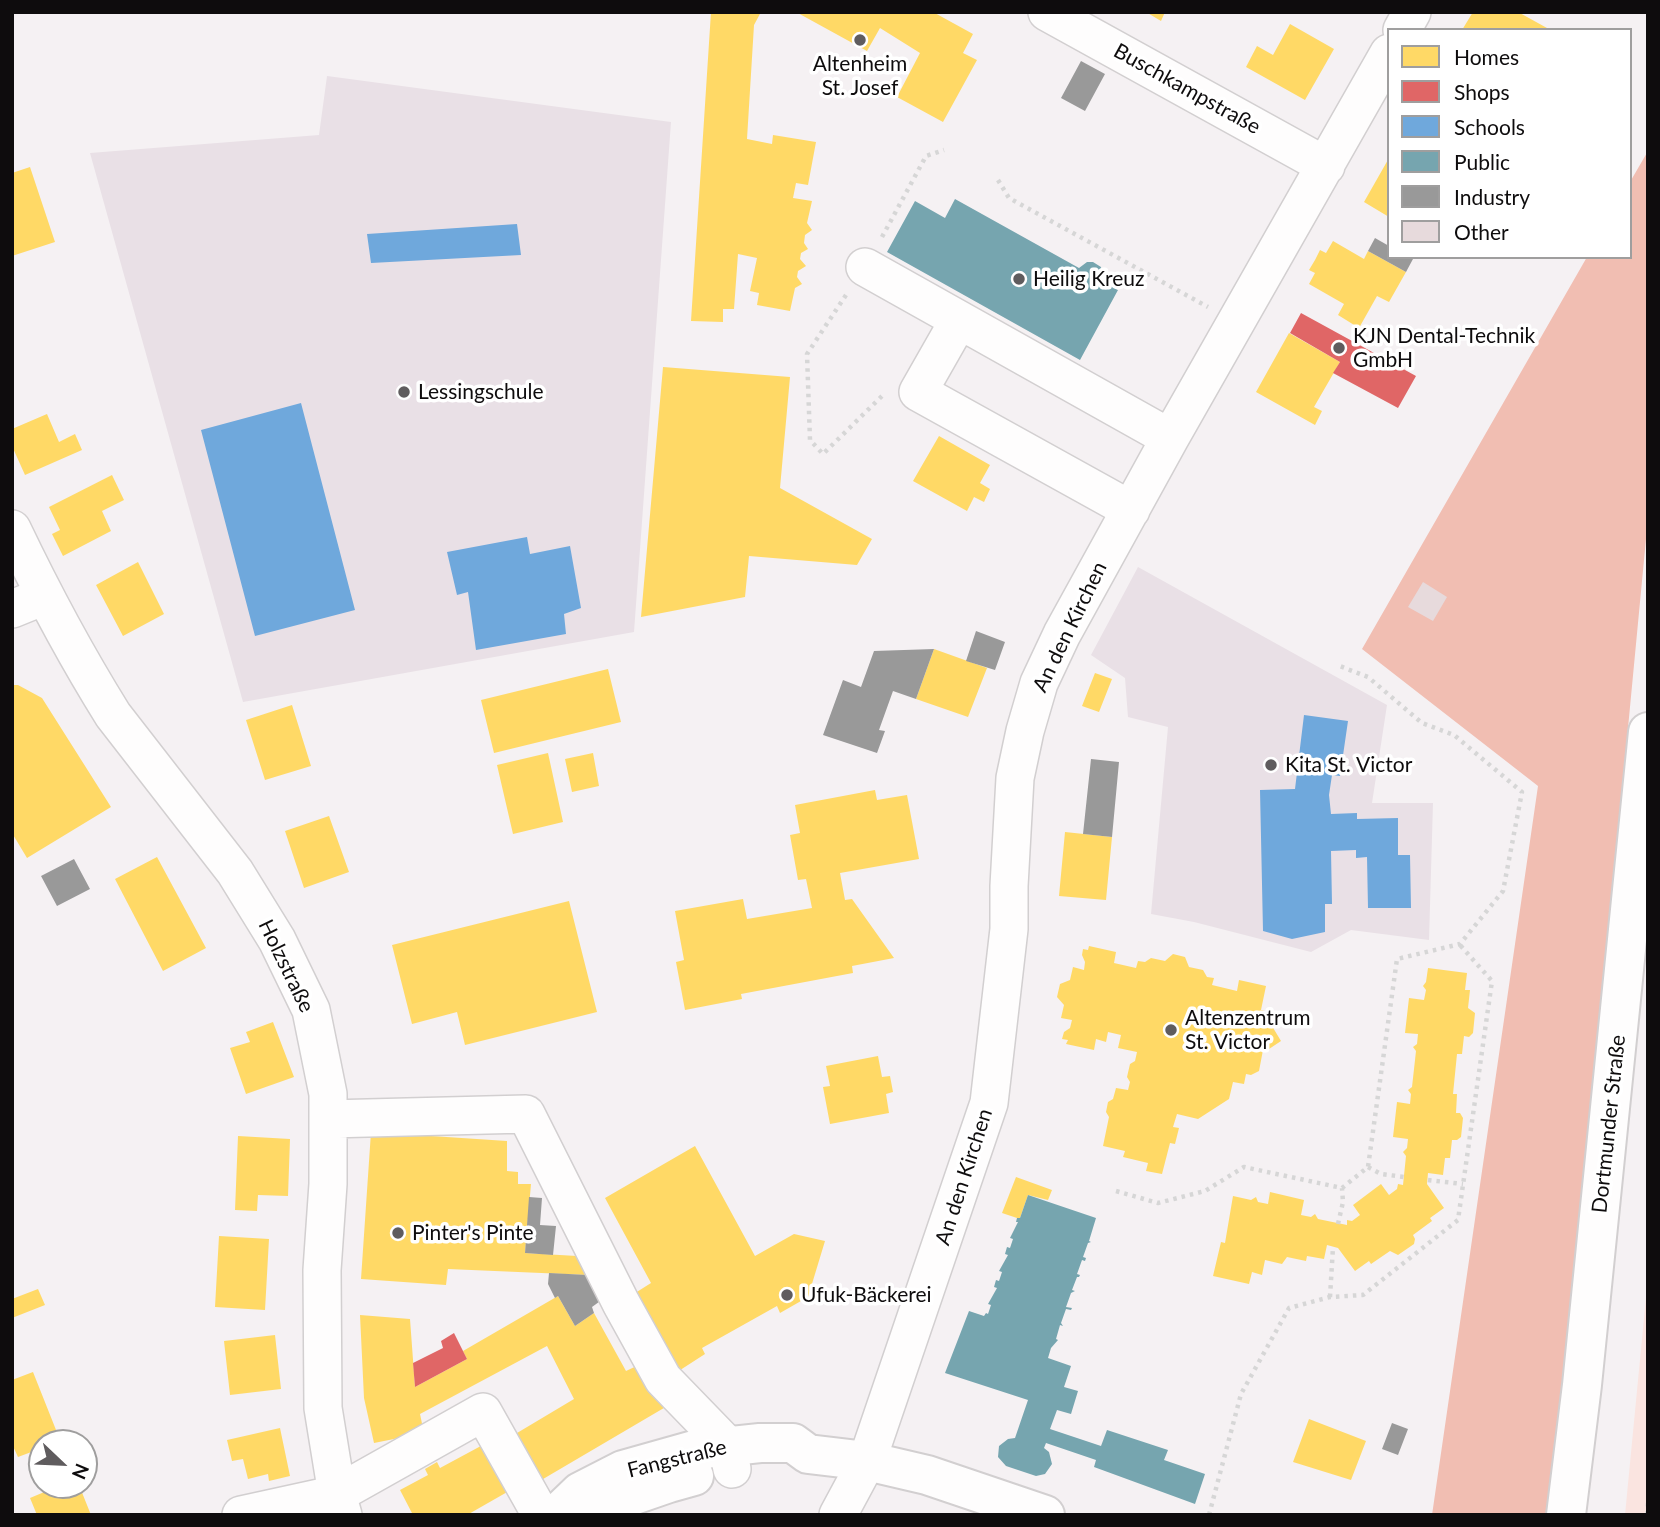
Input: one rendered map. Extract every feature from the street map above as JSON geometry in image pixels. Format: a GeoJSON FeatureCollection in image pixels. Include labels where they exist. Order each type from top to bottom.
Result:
{"type":"FeatureCollection","features":[{"type":"Feature","properties":{"kind":"main road","name":"Dortmunder Straße"},"geometry":{"type":"LineString","coordinates":[[1566,1515],[1582,1385],[1648,732]]}},
{"type":"Feature","properties":{"kind":"main road","name":"Fangstraße"},"geometry":{"type":"LineString","coordinates":[[556,1515],[580,1492],[623,1470],[694,1450],[792,1464],[808,1454],[867,1461],[947,1480],[1045,1515]]}},
{"type":"Feature","properties":{"kind":"main road","name":"Fangstraße"},"geometry":{"type":"LineString","coordinates":[[573,1515],[669,1483],[730,1457]]}},
{"type":"Feature","properties":{"kind":"street","name":"Buschkampstraße"},"geometry":{"type":"LineString","coordinates":[[1047,12],[1326,166]]}},
{"type":"Feature","properties":{"kind":"street"},"geometry":{"type":"LineString","coordinates":[[1403,28],[1412,12]]}},
{"type":"Feature","properties":{"kind":"street","name":"An den Kirchen"},"geometry":{"type":"LineString","coordinates":[[838,1515],[867,1461],[989,1103],[1009,929],[1009,873],[1015,778],[1039,683],[1062,634],[1170,438],[1387,57]]}},
{"type":"Feature","properties":{"kind":"street"},"geometry":{"type":"LineString","coordinates":[[865,267],[1170,438]]}},
{"type":"Feature","properties":{"kind":"street"},"geometry":{"type":"LineString","coordinates":[[959,320],[918,392],[1131,510]]}},
{"type":"Feature","properties":{"kind":"street","name":"Holzstraße"},"geometry":{"type":"LineString","coordinates":[[12,529],[28,603],[236,872],[277,940],[311,1010],[328,1094],[328,1184],[322,1270],[323,1408],[340,1504]]}},
{"type":"Feature","properties":{"kind":"street"},"geometry":{"type":"LineString","coordinates":[[328,1119],[526,1114],[621,1303],[663,1379],[730,1457]]}},
{"type":"Feature","properties":{"kind":"street"},"geometry":{"type":"LineString","coordinates":[[241,1515],[340,1504],[483,1412],[541,1515]]}},
{"type":"Feature","properties":{"kind":"path"},"geometry":{"type":"LineString","coordinates":[[918,392],[897,382],[823,454],[810,440],[807,354],[865,267],[926,156],[944,150]]}},
{"type":"Feature","properties":{"kind":"path"},"geometry":{"type":"LineString","coordinates":[[999,180],[1009,198],[1236,322]]}},
{"type":"Feature","properties":{"kind":"path"},"geometry":{"type":"LineString","coordinates":[[1337,665],[1368,677],[1422,723],[1454,734],[1522,792],[1503,891],[1460,944],[1397,959],[1368,1167],[1342,1188]]}},
{"type":"Feature","properties":{"kind":"path"},"geometry":{"type":"LineString","coordinates":[[1209,1515],[1241,1394],[1289,1308],[1330,1297],[1363,1295],[1458,1220],[1492,981],[1460,944]]}},
{"type":"Feature","properties":{"kind":"path"},"geometry":{"type":"LineString","coordinates":[[1115,1191],[1158,1203],[1205,1191],[1244,1167],[1342,1188]]}},
{"type":"Feature","properties":{"kind":"path"},"geometry":{"type":"LineString","coordinates":[[1368,1167],[1381,1174],[1404,1177]]}},
{"type":"Feature","properties":{"kind":"path"},"geometry":{"type":"LineString","coordinates":[[1428,1180],[1463,1184]]}},
{"type":"Feature","properties":{"kind":"path"},"geometry":{"type":"LineString","coordinates":[[1338,1224],[1343,1202],[1342,1188]]}},
{"type":"Feature","properties":{"kind":"path"},"geometry":{"type":"LineString","coordinates":[[1330,1297],[1333,1247]]}},
{"type":"Feature","properties":{"kind":"path"},"geometry":{"type":"LineString","coordinates":[[1647,1515],[1648,1503]]}},
{"type":"Feature","properties":{"kind":"shaded area","name":"Lessingschule"},"geometry":{"type":"Polygon","coordinates":[[[327,76],[671,122],[634,632],[243,702],[90,153],[319,135],[327,76]]]}},
{"type":"Feature","properties":{"kind":"shaded area"},"geometry":{"type":"Polygon","coordinates":[[[1648,151],[1648,518],[1553,1515],[1432,1515],[1538,786],[1362,649],[1586,259],[1632,259],[1632,179],[1648,151]]]}},
{"type":"Feature","properties":{"kind":"shaded area","name":"Kita St. Victor"},"geometry":{"type":"Polygon","coordinates":[[[1138,567],[1387,705],[1372,803],[1433,803],[1429,940],[1351,930],[1311,952],[1194,922],[1151,914],[1168,727],[1128,717],[1125,678],[1091,655],[1138,567]]]}},
{"type":"Feature","properties":{"kind":"shaded area"},"geometry":{"type":"Polygon","coordinates":[[[1648,1277],[1648,1515],[1625,1515],[1648,1277]]]}},
{"type":"Feature","properties":{"kind":"building: Homes"},"geometry":{"type":"Polygon","coordinates":[[[711,12],[761,12],[754,25],[747,139],[772,144],[773,135],[816,142],[808,185],[796,183],[793,198],[812,201],[807,223],[812,230],[805,235],[804,243],[808,249],[801,253],[800,259],[806,266],[798,271],[797,277],[802,284],[795,288],[790,311],[757,305],[759,293],[750,291],[757,258],[738,254],[734,309],[723,309],[723,322],[691,321],[711,12]]]}},
{"type":"Feature","properties":{"kind":"building: Homes"},"geometry":{"type":"Polygon","coordinates":[[[796,12],[933,12],[973,34],[963,53],[977,60],[943,122],[897,97],[920,53],[880,28],[867,51],[796,12]]]}},
{"type":"Feature","properties":{"kind":"building: Homes"},"geometry":{"type":"Polygon","coordinates":[[[1146,12],[1165,12],[1161,21],[1146,12]]]}},
{"type":"Feature","properties":{"kind":"building: Homes"},"geometry":{"type":"Polygon","coordinates":[[[1473,12],[1518,12],[1547,28],[1463,28],[1473,12]]]}},
{"type":"Feature","properties":{"kind":"building: Homes"},"geometry":{"type":"Polygon","coordinates":[[[1290,24],[1334,49],[1305,100],[1246,67],[1257,46],[1273,55],[1290,24]]]}},
{"type":"Feature","properties":{"kind":"building: Homes"},"geometry":{"type":"Polygon","coordinates":[[[1387,162],[1387,216],[1364,202],[1387,162]]]}},
{"type":"Feature","properties":{"kind":"building: Homes"},"geometry":{"type":"Polygon","coordinates":[[[30,167],[55,242],[12,256],[12,173],[30,167]]]}},
{"type":"Feature","properties":{"kind":"building: Homes"},"geometry":{"type":"Polygon","coordinates":[[[1333,241],[1364,259],[1368,251],[1406,272],[1389,302],[1377,296],[1359,328],[1338,315],[1344,304],[1309,284],[1315,273],[1309,270],[1320,250],[1326,253],[1333,241]]]}},
{"type":"Feature","properties":{"kind":"building: Homes"},"geometry":{"type":"Polygon","coordinates":[[[1289,333],[1340,362],[1314,407],[1322,411],[1315,425],[1256,392],[1289,333]]]}},
{"type":"Feature","properties":{"kind":"building: Homes"},"geometry":{"type":"Polygon","coordinates":[[[663,367],[790,377],[780,488],[872,539],[857,565],[749,556],[745,597],[641,617],[663,367]]]}},
{"type":"Feature","properties":{"kind":"building: Homes"},"geometry":{"type":"Polygon","coordinates":[[[47,414],[59,442],[75,434],[82,450],[25,475],[12,446],[12,429],[47,414]]]}},
{"type":"Feature","properties":{"kind":"building: Homes"},"geometry":{"type":"Polygon","coordinates":[[[939,436],[990,465],[980,483],[990,489],[984,502],[974,497],[967,511],[913,481],[939,436]]]}},
{"type":"Feature","properties":{"kind":"building: Homes"},"geometry":{"type":"Polygon","coordinates":[[[112,475],[124,500],[102,511],[111,531],[63,556],[52,534],[60,530],[49,507],[112,475]]]}},
{"type":"Feature","properties":{"kind":"building: Homes"},"geometry":{"type":"Polygon","coordinates":[[[138,562],[164,614],[123,636],[96,585],[138,562]]]}},
{"type":"Feature","properties":{"kind":"building: Homes"},"geometry":{"type":"Polygon","coordinates":[[[934,649],[987,668],[968,717],[916,699],[934,649]]]}},
{"type":"Feature","properties":{"kind":"building: Homes"},"geometry":{"type":"Polygon","coordinates":[[[608,669],[621,722],[494,753],[481,700],[608,669]]]}},
{"type":"Feature","properties":{"kind":"building: Homes"},"geometry":{"type":"Polygon","coordinates":[[[1095,673],[1112,679],[1099,712],[1082,706],[1095,673]]]}},
{"type":"Feature","properties":{"kind":"building: Homes"},"geometry":{"type":"Polygon","coordinates":[[[12,685],[18,685],[42,698],[111,807],[27,858],[12,833],[12,685]]]}},
{"type":"Feature","properties":{"kind":"building: Homes"},"geometry":{"type":"Polygon","coordinates":[[[292,705],[311,766],[265,780],[246,720],[292,705]]]}},
{"type":"Feature","properties":{"kind":"building: Homes"},"geometry":{"type":"Polygon","coordinates":[[[548,753],[563,822],[513,834],[497,765],[548,753]]]}},
{"type":"Feature","properties":{"kind":"building: Homes"},"geometry":{"type":"Polygon","coordinates":[[[593,753],[599,786],[572,792],[565,759],[593,753]]]}},
{"type":"Feature","properties":{"kind":"building: Homes"},"geometry":{"type":"Polygon","coordinates":[[[875,790],[877,800],[907,795],[919,859],[840,873],[845,900],[852,899],[894,958],[852,966],[853,973],[741,994],[742,999],[685,1010],[676,962],[684,960],[675,911],[743,899],[747,919],[812,908],[806,879],[798,880],[790,835],[800,833],[795,805],[875,790]]]}},
{"type":"Feature","properties":{"kind":"building: Homes"},"geometry":{"type":"Polygon","coordinates":[[[329,816],[349,872],[304,888],[285,831],[329,816]]]}},
{"type":"Feature","properties":{"kind":"building: Homes"},"geometry":{"type":"Polygon","coordinates":[[[1065,832],[1112,837],[1106,900],[1059,896],[1065,832]]]}},
{"type":"Feature","properties":{"kind":"building: Homes"},"geometry":{"type":"Polygon","coordinates":[[[157,857],[206,948],[163,971],[115,879],[157,857]]]}},
{"type":"Feature","properties":{"kind":"building: Homes"},"geometry":{"type":"Polygon","coordinates":[[[569,901],[597,1012],[465,1045],[457,1012],[412,1024],[392,945],[569,901]]]}},
{"type":"Feature","properties":{"kind":"building: Homes","name":"Altenzentrum St. Victor"},"geometry":{"type":"Polygon","coordinates":[[[1089,946],[1116,952],[1114,963],[1136,968],[1138,961],[1145,962],[1151,958],[1165,961],[1173,954],[1185,957],[1189,967],[1203,970],[1207,977],[1214,978],[1212,985],[1237,991],[1239,980],[1266,986],[1261,1010],[1271,1013],[1268,1025],[1272,1026],[1281,1041],[1266,1051],[1263,1050],[1259,1071],[1246,1074],[1244,1084],[1233,1082],[1229,1099],[1198,1119],[1177,1114],[1173,1127],[1179,1128],[1175,1144],[1170,1143],[1162,1174],[1146,1171],[1148,1163],[1123,1157],[1125,1151],[1103,1146],[1109,1117],[1106,1112],[1108,1102],[1113,1099],[1116,1088],[1128,1090],[1130,1064],[1135,1061],[1137,1052],[1118,1048],[1121,1035],[1108,1032],[1106,1042],[1096,1039],[1094,1050],[1066,1044],[1068,1040],[1062,1039],[1072,1020],[1061,1018],[1064,1005],[1057,997],[1060,984],[1070,980],[1073,967],[1084,970],[1083,949],[1088,950],[1089,946]]]}},
{"type":"Feature","properties":{"kind":"building: Homes"},"geometry":{"type":"Polygon","coordinates":[[[1428,968],[1467,973],[1465,990],[1470,990],[1468,1008],[1475,1013],[1473,1033],[1469,1037],[1464,1036],[1462,1054],[1457,1054],[1453,1094],[1457,1094],[1456,1113],[1460,1113],[1463,1118],[1461,1137],[1452,1140],[1450,1158],[1445,1158],[1443,1175],[1428,1173],[1427,1184],[1444,1208],[1413,1235],[1414,1244],[1398,1255],[1390,1251],[1355,1271],[1338,1248],[1327,1245],[1324,1259],[1307,1256],[1306,1261],[1287,1257],[1282,1264],[1265,1260],[1262,1275],[1252,1272],[1249,1284],[1213,1276],[1221,1242],[1225,1243],[1233,1196],[1251,1200],[1256,1197],[1258,1202],[1268,1204],[1270,1192],[1304,1200],[1301,1215],[1311,1217],[1315,1214],[1318,1219],[1347,1225],[1347,1220],[1352,1221],[1360,1215],[1353,1205],[1381,1184],[1389,1195],[1397,1189],[1398,1184],[1403,1185],[1406,1156],[1403,1152],[1407,1148],[1408,1139],[1393,1137],[1397,1102],[1410,1104],[1411,1094],[1408,1090],[1412,1087],[1416,1051],[1413,1047],[1417,1044],[1418,1034],[1405,1033],[1409,998],[1424,1000],[1426,990],[1423,986],[1428,968]]]}},
{"type":"Feature","properties":{"kind":"building: Homes"},"geometry":{"type":"Polygon","coordinates":[[[273,1022],[294,1077],[246,1094],[230,1048],[250,1042],[246,1032],[273,1022]]]}},
{"type":"Feature","properties":{"kind":"building: Homes"},"geometry":{"type":"Polygon","coordinates":[[[878,1056],[882,1077],[890,1076],[893,1092],[886,1094],[889,1113],[830,1124],[823,1087],[830,1086],[826,1066],[878,1056]]]}},
{"type":"Feature","properties":{"kind":"building: Homes"},"geometry":{"type":"Polygon","coordinates":[[[371,1132],[507,1141],[507,1171],[518,1172],[518,1184],[531,1184],[525,1253],[577,1256],[588,1275],[448,1269],[446,1285],[361,1279],[371,1132]]]}},
{"type":"Feature","properties":{"kind":"building: Homes"},"geometry":{"type":"Polygon","coordinates":[[[238,1136],[290,1139],[288,1196],[258,1195],[257,1211],[235,1210],[238,1136]]]}},
{"type":"Feature","properties":{"kind":"building: Homes"},"geometry":{"type":"Polygon","coordinates":[[[695,1146],[755,1256],[794,1234],[825,1241],[808,1297],[780,1313],[777,1306],[702,1348],[705,1354],[657,1385],[669,1405],[538,1482],[512,1436],[574,1399],[547,1346],[420,1414],[424,1433],[374,1443],[364,1398],[360,1315],[410,1319],[415,1387],[467,1359],[463,1351],[558,1296],[575,1326],[594,1313],[626,1371],[643,1363],[632,1295],[651,1283],[605,1198],[695,1146]]]}},
{"type":"Feature","properties":{"kind":"building: Homes"},"geometry":{"type":"Polygon","coordinates":[[[1016,1177],[1052,1190],[1048,1200],[1028,1195],[1020,1218],[1002,1213],[1016,1177]]]}},
{"type":"Feature","properties":{"kind":"building: Homes"},"geometry":{"type":"Polygon","coordinates":[[[219,1236],[269,1239],[265,1310],[215,1307],[219,1236]]]}},
{"type":"Feature","properties":{"kind":"building: Homes"},"geometry":{"type":"Polygon","coordinates":[[[38,1289],[45,1305],[12,1318],[12,1299],[38,1289]]]}},
{"type":"Feature","properties":{"kind":"building: Homes"},"geometry":{"type":"Polygon","coordinates":[[[275,1335],[281,1389],[230,1395],[224,1341],[275,1335]]]}},
{"type":"Feature","properties":{"kind":"building: Homes"},"geometry":{"type":"Polygon","coordinates":[[[33,1372],[56,1429],[28,1429],[28,1453],[18,1457],[12,1444],[12,1380],[33,1372]]]}},
{"type":"Feature","properties":{"kind":"building: Homes"},"geometry":{"type":"Polygon","coordinates":[[[1309,1419],[1366,1441],[1351,1480],[1293,1462],[1309,1419]]]}},
{"type":"Feature","properties":{"kind":"building: Homes"},"geometry":{"type":"Polygon","coordinates":[[[280,1428],[290,1476],[269,1481],[268,1474],[248,1479],[243,1459],[232,1461],[227,1440],[280,1428]]]}},
{"type":"Feature","properties":{"kind":"building: Homes"},"geometry":{"type":"Polygon","coordinates":[[[492,1440],[516,1487],[467,1515],[413,1515],[400,1490],[428,1475],[425,1469],[437,1462],[440,1468],[492,1440]]]}},
{"type":"Feature","properties":{"kind":"building: Homes"},"geometry":{"type":"Polygon","coordinates":[[[30,1499],[85,1499],[91,1515],[37,1515],[30,1499]]]}},
{"type":"Feature","properties":{"kind":"building: Shops","name":"KJN Dental-Technik GmbH"},"geometry":{"type":"Polygon","coordinates":[[[1301,313],[1416,376],[1398,408],[1333,373],[1340,362],[1290,333],[1301,313]]]}},
{"type":"Feature","properties":{"kind":"building: Shops"},"geometry":{"type":"Polygon","coordinates":[[[454,1333],[467,1359],[415,1387],[413,1363],[443,1348],[441,1341],[454,1333]]]}},
{"type":"Feature","properties":{"kind":"building: Schools"},"geometry":{"type":"Polygon","coordinates":[[[517,224],[521,255],[371,263],[367,234],[517,224]]]}},
{"type":"Feature","properties":{"kind":"building: Schools"},"geometry":{"type":"Polygon","coordinates":[[[301,403],[355,610],[255,636],[201,430],[301,403]]]}},
{"type":"Feature","properties":{"kind":"building: Schools"},"geometry":{"type":"Polygon","coordinates":[[[527,537],[530,554],[570,546],[581,608],[564,614],[566,634],[476,650],[468,592],[457,595],[447,552],[527,537]]]}},
{"type":"Feature","properties":{"kind":"building: Schools"},"geometry":{"type":"Polygon","coordinates":[[[1304,715],[1348,721],[1340,776],[1332,775],[1329,795],[1331,814],[1357,813],[1357,819],[1398,818],[1398,855],[1410,855],[1411,908],[1368,908],[1367,857],[1356,858],[1356,850],[1331,851],[1332,904],[1325,904],[1325,932],[1292,939],[1263,931],[1260,790],[1295,789],[1304,715]]]}},
{"type":"Feature","properties":{"kind":"building: Public","name":"Heilig Kreuz"},"geometry":{"type":"Polygon","coordinates":[[[955,199],[1079,268],[1087,262],[1101,267],[1103,281],[1118,290],[1080,360],[887,252],[915,201],[945,218],[955,199]]]}},
{"type":"Feature","properties":{"kind":"building: Public"},"geometry":{"type":"Polygon","coordinates":[[[1028,1195],[1096,1218],[1089,1241],[1091,1242],[1088,1243],[1083,1257],[1086,1258],[1085,1261],[1082,1260],[1077,1274],[1080,1275],[1072,1290],[1075,1291],[1071,1293],[1066,1307],[1072,1308],[1066,1309],[1061,1323],[1063,1326],[1060,1325],[1056,1339],[1058,1340],[1051,1348],[1048,1358],[1071,1366],[1064,1387],[1078,1391],[1071,1414],[1057,1410],[1050,1429],[1101,1446],[1107,1430],[1168,1450],[1164,1460],[1205,1474],[1195,1504],[1094,1467],[1096,1460],[1046,1443],[1044,1448],[1049,1452],[1052,1464],[1045,1474],[1036,1476],[1006,1466],[998,1457],[999,1446],[1008,1439],[1015,1438],[1028,1400],[945,1373],[969,1311],[984,1316],[988,1314],[991,1305],[988,1304],[997,1288],[994,1287],[996,1280],[999,1281],[1002,1272],[999,1271],[1008,1255],[1005,1254],[1007,1247],[1010,1248],[1013,1239],[1010,1238],[1028,1195]]]}},
{"type":"Feature","properties":{"kind":"building: Industry"},"geometry":{"type":"Polygon","coordinates":[[[1081,61],[1105,74],[1085,111],[1061,98],[1081,61]]]}},
{"type":"Feature","properties":{"kind":"building: Industry"},"geometry":{"type":"Polygon","coordinates":[[[1375,238],[1387,245],[1387,259],[1413,259],[1406,272],[1368,251],[1375,238]]]}},
{"type":"Feature","properties":{"kind":"building: Industry"},"geometry":{"type":"Polygon","coordinates":[[[976,631],[1005,642],[995,670],[966,661],[976,631]]]}},
{"type":"Feature","properties":{"kind":"building: Industry"},"geometry":{"type":"Polygon","coordinates":[[[934,649],[916,699],[893,691],[879,730],[885,731],[877,753],[823,735],[843,680],[861,687],[874,651],[934,649]]]}},
{"type":"Feature","properties":{"kind":"building: Industry"},"geometry":{"type":"Polygon","coordinates":[[[1091,759],[1119,762],[1112,837],[1083,834],[1091,759]]]}},
{"type":"Feature","properties":{"kind":"building: Industry"},"geometry":{"type":"Polygon","coordinates":[[[74,859],[90,889],[57,906],[41,876],[74,859]]]}},
{"type":"Feature","properties":{"kind":"building: Industry"},"geometry":{"type":"Polygon","coordinates":[[[529,1197],[542,1198],[540,1225],[556,1226],[553,1255],[525,1253],[529,1197]]]}},
{"type":"Feature","properties":{"kind":"building: Industry"},"geometry":{"type":"Polygon","coordinates":[[[549,1273],[588,1275],[603,1299],[592,1307],[594,1313],[575,1326],[548,1284],[549,1273]]]}},
{"type":"Feature","properties":{"kind":"building: Industry"},"geometry":{"type":"Polygon","coordinates":[[[1392,1423],[1408,1429],[1398,1455],[1382,1449],[1392,1423]]]}},
{"type":"Feature","properties":{"kind":"building: Other"},"geometry":{"type":"Polygon","coordinates":[[[1423,582],[1447,597],[1433,621],[1408,607],[1423,582]]]}},
{"type":"Feature","properties":{"kind":"place","name":"Altenheim St. Josef"},"geometry":{"type":"Point","coordinates":[860,40]}},
{"type":"Feature","properties":{"kind":"place","name":"Heilig Kreuz"},"geometry":{"type":"Point","coordinates":[1019,279]}},
{"type":"Feature","properties":{"kind":"place","name":"KJN Dental-Technik GmbH"},"geometry":{"type":"Point","coordinates":[1339,348]}},
{"type":"Feature","properties":{"kind":"place","name":"Lessingschule"},"geometry":{"type":"Point","coordinates":[404,392]}},
{"type":"Feature","properties":{"kind":"place","name":"Kita St. Victor"},"geometry":{"type":"Point","coordinates":[1271,765]}},
{"type":"Feature","properties":{"kind":"place","name":"Altenzentrum St. Victor"},"geometry":{"type":"Point","coordinates":[1171,1030]}},
{"type":"Feature","properties":{"kind":"place","name":"Pinter's Pinte"},"geometry":{"type":"Point","coordinates":[398,1233]}},
{"type":"Feature","properties":{"kind":"place","name":"Ufuk-Bäckerei"},"geometry":{"type":"Point","coordinates":[787,1295]}}]}
